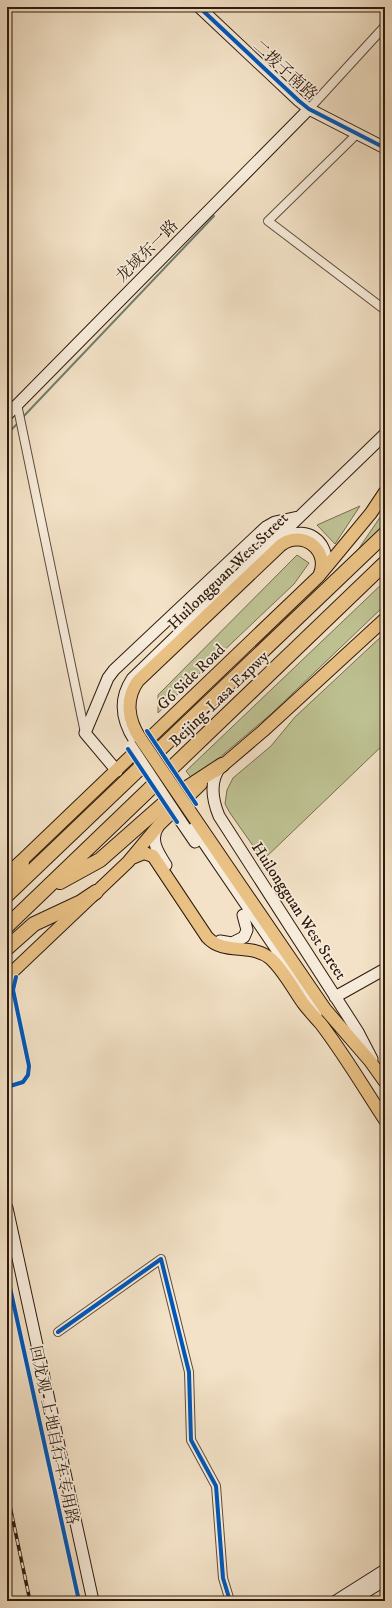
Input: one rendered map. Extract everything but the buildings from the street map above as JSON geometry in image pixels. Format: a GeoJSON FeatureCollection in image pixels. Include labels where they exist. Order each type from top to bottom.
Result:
{"type":"FeatureCollection","features":[{"type":"Feature","properties":{"kind":"highway","name":"Beijing-Lasa Expwy"},"geometry":{"type":"LineString","coordinates":[[7,895],[385,534]]}},
{"type":"Feature","properties":{"kind":"highway","name":"Beijing-Lasa Expwy"},"geometry":{"type":"LineString","coordinates":[[7,926],[385,563]]}},
{"type":"Feature","properties":{"kind":"highway"},"geometry":{"type":"LineString","coordinates":[[43,891],[100,860],[167,801],[222,765]]}},
{"type":"Feature","properties":{"kind":"highway"},"geometry":{"type":"LineString","coordinates":[[7,876],[22,862]]}},
{"type":"Feature","properties":{"kind":"highway"},"geometry":{"type":"LineString","coordinates":[[7,948],[34,924],[81,902],[96,892]]}},
{"type":"Feature","properties":{"kind":"main road","name":"二拨子南路"},"geometry":{"type":"LineString","coordinates":[[199,7],[298,101],[310,109],[385,148]]}},
{"type":"Feature","properties":{"kind":"main road","name":"龙域东一路"},"geometry":{"type":"LineString","coordinates":[[7,414],[310,109]]}},
{"type":"Feature","properties":{"kind":"main road","name":"Huilongguan West Street"},"geometry":{"type":"LineString","coordinates":[[378,1071],[325,1009],[185,815],[126,725],[122,706],[124,694],[132,679],[385,434]]}},
{"type":"Feature","properties":{"kind":"main road","name":"Huilongguan West Street"},"geometry":{"type":"LineString","coordinates":[[136,742],[129,705],[131,692],[138,681],[285,541],[306,517],[385,442]]}},
{"type":"Feature","properties":{"kind":"main road","name":"G6 Side Road"},"geometry":{"type":"LineString","coordinates":[[7,873],[22,862],[318,577],[371,513],[385,492]]}},
{"type":"Feature","properties":{"kind":"main road","name":"Huilongguan West Street"},"geometry":{"type":"LineString","coordinates":[[84,732],[108,678],[114,670],[266,527],[275,522],[298,517]]}},
{"type":"Feature","properties":{"kind":"main road"},"geometry":{"type":"LineString","coordinates":[[285,541],[300,539],[314,545],[321,560],[321,571],[318,577]]}},
{"type":"Feature","properties":{"kind":"main road"},"geometry":{"type":"LineString","coordinates":[[7,977],[128,862],[159,825],[184,800],[222,765],[264,731],[385,620]]}},
{"type":"Feature","properties":{"kind":"main road"},"geometry":{"type":"LineString","coordinates":[[84,732],[117,771]]}},
{"type":"Feature","properties":{"kind":"main road","name":"Huilongguan West Street"},"geometry":{"type":"LineString","coordinates":[[222,765],[215,775],[213,784],[215,802],[219,816],[358,1032],[385,1082]]}},
{"type":"Feature","properties":{"kind":"main road"},"geometry":{"type":"LineString","coordinates":[[185,815],[244,915],[291,977],[385,1120]]}},
{"type":"Feature","properties":{"kind":"main road"},"geometry":{"type":"LineString","coordinates":[[185,815],[300,984],[318,1018]]}},
{"type":"Feature","properties":{"kind":"main road"},"geometry":{"type":"LineString","coordinates":[[159,825],[154,835],[158,853],[213,936],[220,941],[228,943],[242,939],[247,930],[244,915]]}},
{"type":"Feature","properties":{"kind":"main road"},"geometry":{"type":"LineString","coordinates":[[128,862],[142,853],[151,854],[210,941],[221,947],[249,950],[264,954],[270,958],[279,968],[304,1004],[325,1029]]}},
{"type":"Feature","properties":{"kind":"main road"},"geometry":{"type":"LineString","coordinates":[[335,997],[385,969]]}},
{"type":"Feature","properties":{"kind":"main road"},"geometry":{"type":"LineString","coordinates":[[7,1208],[93,1601]]}},
{"type":"Feature","properties":{"kind":"main road"},"geometry":{"type":"LineString","coordinates":[[7,1244],[85,1601]]}},
{"type":"Feature","properties":{"kind":"main road"},"geometry":{"type":"LineString","coordinates":[[336,1601],[383,1579]]}},
{"type":"Feature","properties":{"kind":"main road"},"geometry":{"type":"LineString","coordinates":[[351,1601],[383,1579]]}},
{"type":"Feature","properties":{"kind":"street"},"geometry":{"type":"LineString","coordinates":[[310,109],[385,26]]}},
{"type":"Feature","properties":{"kind":"street"},"geometry":{"type":"LineString","coordinates":[[357,134],[268,222],[385,310]]}},
{"type":"Feature","properties":{"kind":"street"},"geometry":{"type":"LineString","coordinates":[[17,404],[84,732]]}},
{"type":"Feature","properties":{"kind":"street"},"geometry":{"type":"LineString","coordinates":[[58,1332],[161,1259],[189,1372],[191,1440],[216,1486],[223,1578],[230,1601]]}},
{"type":"Feature","properties":{"kind":"green space"},"geometry":{"type":"Polygon","coordinates":[[[360,506],[335,544],[317,525],[360,506]]]}},
{"type":"Feature","properties":{"kind":"green space"},"geometry":{"type":"Polygon","coordinates":[[[385,510],[385,528],[349,563],[385,510]]]}},
{"type":"Feature","properties":{"kind":"green space"},"geometry":{"type":"Polygon","coordinates":[[[297,555],[309,563],[294,584],[158,713],[158,695],[297,555]]]}},
{"type":"Feature","properties":{"kind":"green space"},"geometry":{"type":"Polygon","coordinates":[[[385,581],[385,605],[271,714],[193,780],[186,771],[385,581]]]}},
{"type":"Feature","properties":{"kind":"green space"},"geometry":{"type":"Polygon","coordinates":[[[385,633],[385,743],[263,860],[225,804],[227,790],[233,778],[271,746],[295,717],[385,633]]]}},
{"type":"Feature","properties":{"kind":"waterway"},"geometry":{"type":"LineString","coordinates":[[22,418],[214,216]]}},
{"type":"Feature","properties":{"kind":"waterway"},"geometry":{"type":"LineString","coordinates":[[7,434],[18,423]]}},
{"type":"Feature","properties":{"kind":"railway"},"geometry":{"type":"LineString","coordinates":[[7,1492],[30,1601]]}},
{"type":"Feature","properties":{"kind":"cycle path"},"geometry":{"type":"LineString","coordinates":[[199,7],[309,109],[385,148]]}},
{"type":"Feature","properties":{"kind":"cycle path"},"geometry":{"type":"LineString","coordinates":[[147,731],[196,804]]}},
{"type":"Feature","properties":{"kind":"cycle path"},"geometry":{"type":"LineString","coordinates":[[128,749],[177,822]]}},
{"type":"Feature","properties":{"kind":"cycle path"},"geometry":{"type":"LineString","coordinates":[[7,1087],[23,1082],[28,1075],[29,1066],[13,990],[16,977]]}},
{"type":"Feature","properties":{"kind":"cycle path"},"geometry":{"type":"LineString","coordinates":[[58,1332],[161,1259],[189,1372],[191,1440],[216,1486],[223,1578],[230,1601]]}},
{"type":"Feature","properties":{"kind":"cycle path","name":"回龙观-上地自行车专用路"},"geometry":{"type":"LineString","coordinates":[[7,1274],[79,1601]]}}]}
